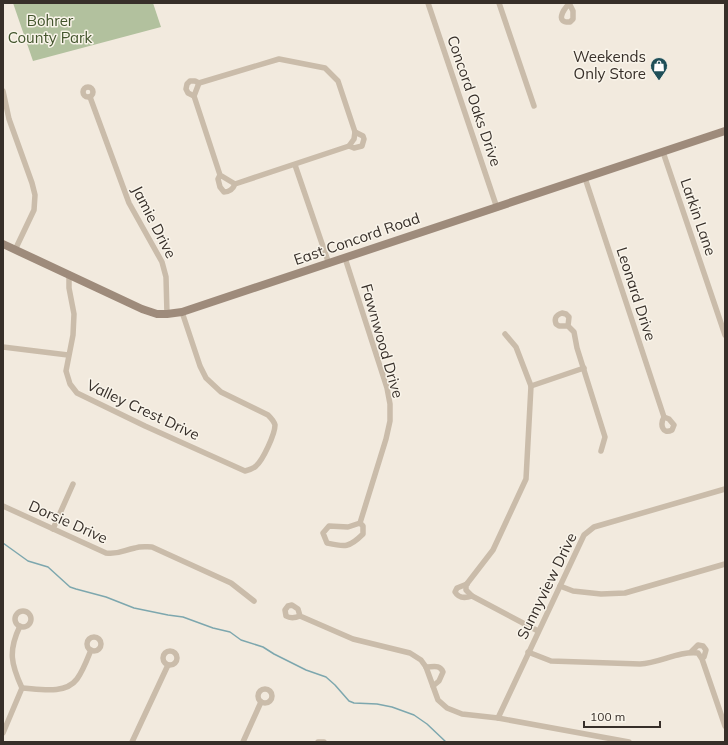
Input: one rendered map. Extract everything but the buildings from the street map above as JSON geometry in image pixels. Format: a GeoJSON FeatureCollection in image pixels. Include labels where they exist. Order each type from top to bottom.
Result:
{"type":"FeatureCollection","features":[{"type":"Feature","properties":{"kind":"street","name":"Concord Oaks Drive"},"geometry":{"type":"LineString","coordinates":[[428,3],[497,208]]}},
{"type":"Feature","properties":{"kind":"street"},"geometry":{"type":"LineString","coordinates":[[499,3],[534,106]]}},
{"type":"Feature","properties":{"kind":"street"},"geometry":{"type":"LineString","coordinates":[[194,96],[188,94],[186,89],[187,84],[190,81],[196,81],[199,83],[279,59],[325,68],[338,81],[355,132],[354,139],[349,146],[235,184],[230,191],[224,192],[218,183],[220,176],[194,96],[199,83]]}},
{"type":"Feature","properties":{"kind":"street"},"geometry":{"type":"LineString","coordinates":[[3,91],[9,119],[32,182],[35,195],[34,210],[15,250]]}},
{"type":"Feature","properties":{"kind":"street","name":"Jamie Drive"},"geometry":{"type":"LineString","coordinates":[[90,97],[129,203],[162,262],[166,277],[167,314]]}},
{"type":"Feature","properties":{"kind":"street","name":"East Concord Road"},"geometry":{"type":"LineString","coordinates":[[3,244],[142,309],[157,314],[182,312],[725,131]]}},
{"type":"Feature","properties":{"kind":"street"},"geometry":{"type":"LineString","coordinates":[[349,146],[354,148],[362,146],[364,139],[363,136],[355,132]]}},
{"type":"Feature","properties":{"kind":"street","name":"Larkin Lane"},"geometry":{"type":"LineString","coordinates":[[663,152],[725,335]]}},
{"type":"Feature","properties":{"kind":"street"},"geometry":{"type":"LineString","coordinates":[[295,165],[329,264]]}},
{"type":"Feature","properties":{"kind":"street"},"geometry":{"type":"LineString","coordinates":[[220,176],[235,184]]}},
{"type":"Feature","properties":{"kind":"street","name":"Leonard Drive"},"geometry":{"type":"LineString","coordinates":[[585,178],[664,417]]}},
{"type":"Feature","properties":{"kind":"street","name":"Fawnwood Drive"},"geometry":{"type":"LineString","coordinates":[[345,258],[387,388],[390,404],[390,421],[386,439],[360,523],[363,526],[363,534],[356,541],[345,547],[326,543],[323,533],[329,526],[348,527],[360,523]]}},
{"type":"Feature","properties":{"kind":"street","name":"Valley Crest Drive"},"geometry":{"type":"LineString","coordinates":[[69,274],[69,288],[74,314],[73,335],[66,371],[70,384],[77,393],[145,426],[245,471],[250,470],[256,467],[261,460],[274,431],[275,424],[268,415],[221,392],[206,378],[200,366],[182,312]]}},
{"type":"Feature","properties":{"kind":"street"},"geometry":{"type":"LineString","coordinates":[[568,326],[574,332],[577,348],[605,437],[601,451]]}},
{"type":"Feature","properties":{"kind":"street"},"geometry":{"type":"LineString","coordinates":[[505,334],[516,347],[531,386],[526,478],[493,550],[467,584],[466,590],[472,596],[538,631]]}},
{"type":"Feature","properties":{"kind":"street"},"geometry":{"type":"LineString","coordinates":[[3,347],[68,355]]}},
{"type":"Feature","properties":{"kind":"street"},"geometry":{"type":"LineString","coordinates":[[531,386],[584,368]]}},
{"type":"Feature","properties":{"kind":"street"},"geometry":{"type":"LineString","coordinates":[[53,529],[73,484]]}},
{"type":"Feature","properties":{"kind":"street","name":"Sunnyview Drive"},"geometry":{"type":"LineString","coordinates":[[498,718],[584,535],[594,527],[725,489]]}},
{"type":"Feature","properties":{"kind":"street","name":"Dorsie Drive"},"geometry":{"type":"LineString","coordinates":[[3,506],[106,553],[120,553],[143,546],[152,547],[231,583],[254,601]]}},
{"type":"Feature","properties":{"kind":"street"},"geometry":{"type":"LineString","coordinates":[[560,586],[573,591],[601,594],[625,593],[725,564]]}},
{"type":"Feature","properties":{"kind":"street"},"geometry":{"type":"LineString","coordinates":[[467,584],[457,588],[455,592],[457,596],[472,596]]}},
{"type":"Feature","properties":{"kind":"street"},"geometry":{"type":"LineString","coordinates":[[300,616],[352,639],[410,653],[421,660],[426,667],[438,700],[447,708],[462,714],[498,718],[629,742]]}},
{"type":"Feature","properties":{"kind":"street"},"geometry":{"type":"LineString","coordinates":[[3,733],[22,688],[16,676],[12,656],[12,647],[20,626]]}},
{"type":"Feature","properties":{"kind":"street"},"geometry":{"type":"LineString","coordinates":[[692,652],[698,645],[703,646],[706,650],[704,657],[702,658]]}},
{"type":"Feature","properties":{"kind":"street"},"geometry":{"type":"LineString","coordinates":[[22,688],[64,688],[76,680],[91,650]]}},
{"type":"Feature","properties":{"kind":"street"},"geometry":{"type":"LineString","coordinates":[[528,652],[551,661],[640,664],[648,664],[692,652],[698,653],[702,658],[725,726]]}},
{"type":"Feature","properties":{"kind":"street"},"geometry":{"type":"LineString","coordinates":[[132,742],[168,665]]}},
{"type":"Feature","properties":{"kind":"street"},"geometry":{"type":"LineString","coordinates":[[426,667],[438,666],[442,669],[443,672],[439,681],[433,686]]}},
{"type":"Feature","properties":{"kind":"street"},"geometry":{"type":"LineString","coordinates":[[243,742],[261,702]]}},
{"type":"Feature","properties":{"kind":"street"},"geometry":{"type":"LineString","coordinates":[[318,742],[324,742]]}},
{"type":"Feature","properties":{"kind":"green space","name":"Bohrer County Park"},"geometry":{"type":"Polygon","coordinates":[[[13,3],[153,3],[161,27],[33,61],[13,3]]]}},
{"type":"Feature","properties":{"kind":"waterway"},"geometry":{"type":"LineString","coordinates":[[3,543],[28,561],[48,567],[70,587],[106,597],[134,608],[183,617],[213,628],[230,632],[241,640],[263,647],[306,670],[326,677],[349,701],[354,703],[377,704],[392,707],[414,715],[427,724],[446,742]]}},
{"type":"Feature","properties":{"kind":"place","name":"Weekends Only Store"},"geometry":{"type":"Point","coordinates":[659,81]}}]}
